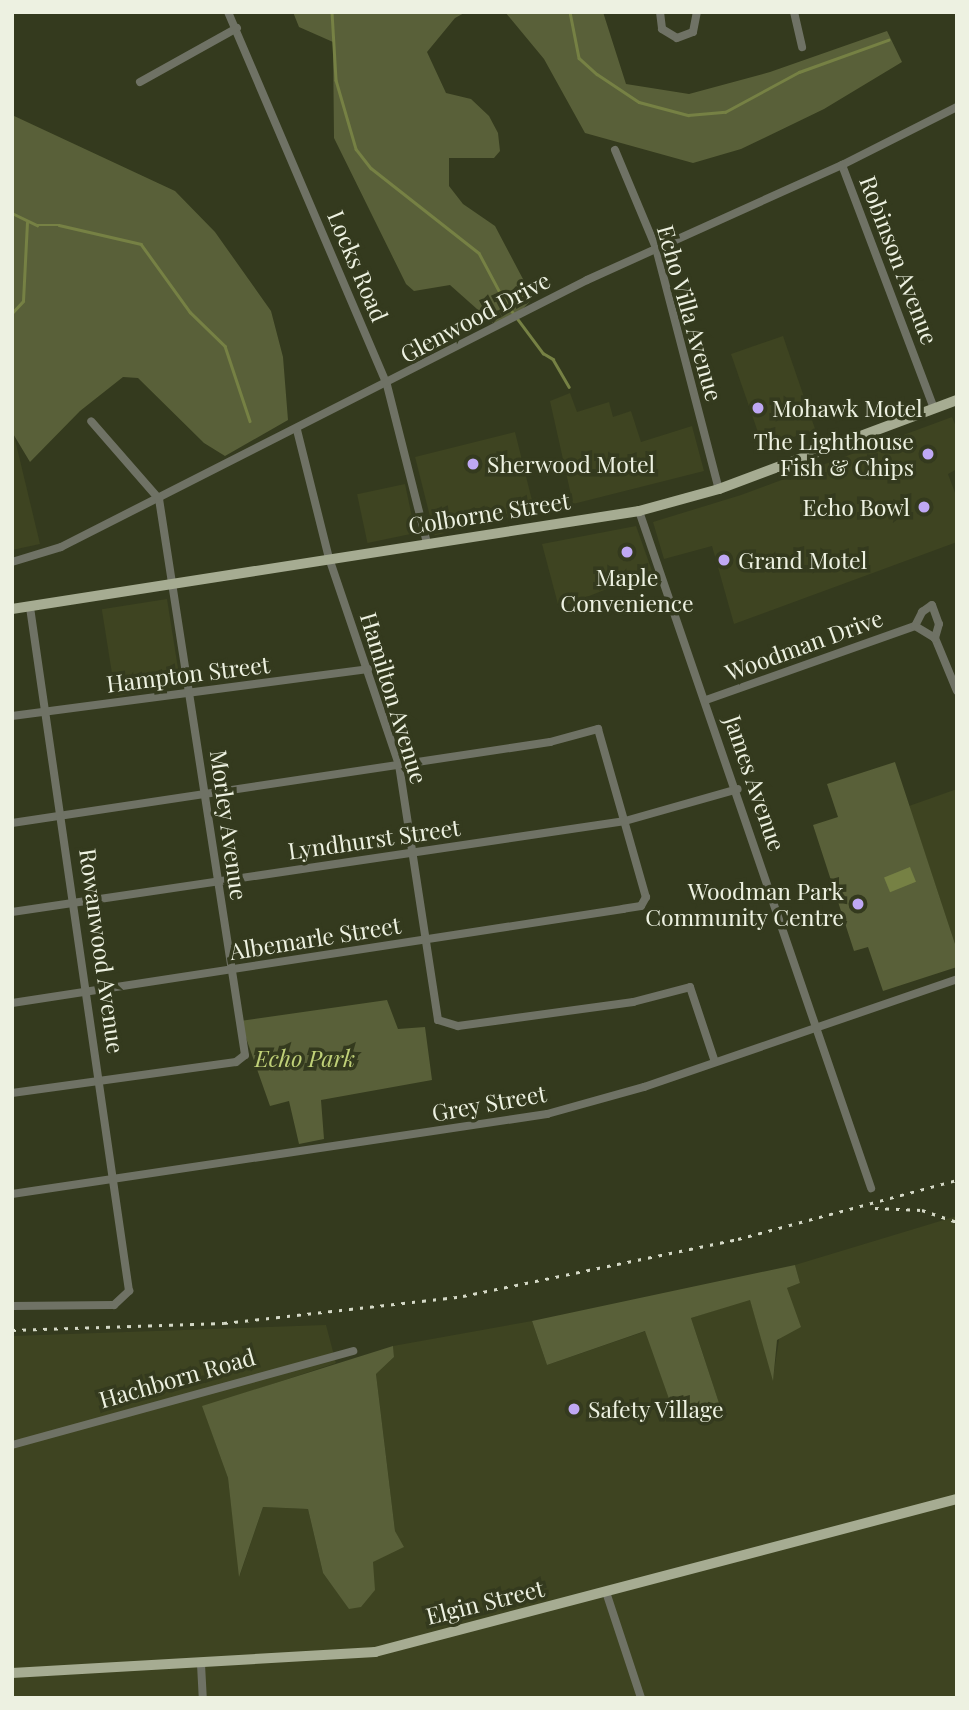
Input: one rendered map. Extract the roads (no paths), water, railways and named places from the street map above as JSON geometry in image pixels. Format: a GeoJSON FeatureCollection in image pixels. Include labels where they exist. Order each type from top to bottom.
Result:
{"type":"FeatureCollection","features":[{"type":"Feature","properties":{"kind":"main road","name":"Colborne Street"},"geometry":{"type":"LineString","coordinates":[[12,609],[176,587],[329,558],[639,512],[719,489],[957,400]]}},
{"type":"Feature","properties":{"kind":"main road","name":"Elgin Street"},"geometry":{"type":"LineString","coordinates":[[12,1673],[375,1652],[957,1499]]}},
{"type":"Feature","properties":{"kind":"street","name":"Locks Road"},"geometry":{"type":"LineString","coordinates":[[228,12],[387,385],[427,543]]}},
{"type":"Feature","properties":{"kind":"street"},"geometry":{"type":"LineString","coordinates":[[660,12],[662,29],[677,38],[693,32],[697,12]]}},
{"type":"Feature","properties":{"kind":"street"},"geometry":{"type":"LineString","coordinates":[[794,12],[802,47]]}},
{"type":"Feature","properties":{"kind":"street"},"geometry":{"type":"LineString","coordinates":[[140,82],[237,28]]}},
{"type":"Feature","properties":{"kind":"street","name":"Glenwood Drive"},"geometry":{"type":"LineString","coordinates":[[12,562],[61,547],[656,248],[842,165],[957,107]]}},
{"type":"Feature","properties":{"kind":"street","name":"Echo Villa Avenue"},"geometry":{"type":"LineString","coordinates":[[615,150],[656,248],[719,489]]}},
{"type":"Feature","properties":{"kind":"street","name":"Robinson Avenue"},"geometry":{"type":"LineString","coordinates":[[842,165],[934,408]]}},
{"type":"Feature","properties":{"kind":"street"},"geometry":{"type":"LineString","coordinates":[[91,421],[159,499]]}},
{"type":"Feature","properties":{"kind":"street","name":"Hamilton Avenue"},"geometry":{"type":"LineString","coordinates":[[297,430],[329,558],[369,669],[399,765],[437,1017],[441,1024],[458,1026],[633,1002],[690,987],[715,1062]]}},
{"type":"Feature","properties":{"kind":"street","name":"Morley Avenue"},"geometry":{"type":"LineString","coordinates":[[102,1081],[244,1059],[204,796],[193,695],[159,499]]}},
{"type":"Feature","properties":{"kind":"street","name":"James Avenue"},"geometry":{"type":"LineString","coordinates":[[639,512],[738,789],[871,1188]]}},
{"type":"Feature","properties":{"kind":"street","name":"Woodman Drive"},"geometry":{"type":"LineString","coordinates":[[706,700],[915,626],[922,612],[932,605],[939,624],[935,638]]}},
{"type":"Feature","properties":{"kind":"street","name":"Rowanwood Avenue"},"geometry":{"type":"LineString","coordinates":[[12,1306],[114,1305],[125,1300],[129,1283],[111,1182],[102,1081],[30,607]]}},
{"type":"Feature","properties":{"kind":"street","name":"Woodman Drive"},"geometry":{"type":"LineString","coordinates":[[915,626],[935,638],[957,691]]}},
{"type":"Feature","properties":{"kind":"street","name":"Hampton Street"},"geometry":{"type":"LineString","coordinates":[[12,716],[193,695],[369,669]]}},
{"type":"Feature","properties":{"kind":"street"},"geometry":{"type":"LineString","coordinates":[[12,823],[550,742],[598,729],[625,821]]}},
{"type":"Feature","properties":{"kind":"street","name":"Lyndhurst Street"},"geometry":{"type":"LineString","coordinates":[[12,912],[625,821],[738,789]]}},
{"type":"Feature","properties":{"kind":"street","name":"Albemarle Street"},"geometry":{"type":"LineString","coordinates":[[12,1003],[641,906],[646,897],[625,821]]}},
{"type":"Feature","properties":{"kind":"street","name":"Grey Street"},"geometry":{"type":"LineString","coordinates":[[12,1194],[111,1182],[513,1121],[604,1099],[957,979]]}},
{"type":"Feature","properties":{"kind":"street"},"geometry":{"type":"LineString","coordinates":[[12,1093],[102,1081]]}},
{"type":"Feature","properties":{"kind":"street","name":"Hachborn Road"},"geometry":{"type":"LineString","coordinates":[[12,1445],[353,1351]]}},
{"type":"Feature","properties":{"kind":"street"},"geometry":{"type":"LineString","coordinates":[[606,1592],[641,1698]]}},
{"type":"Feature","properties":{"kind":"street"},"geometry":{"type":"LineString","coordinates":[[201,1664],[203,1698]]}},
{"type":"Feature","properties":{"kind":"waterway"},"geometry":{"type":"LineString","coordinates":[[332,12],[336,80],[356,149],[371,168],[479,253],[505,302],[543,353],[553,359],[569,387]]}},
{"type":"Feature","properties":{"kind":"waterway"},"geometry":{"type":"LineString","coordinates":[[570,12],[579,58],[597,74],[639,102],[688,115],[725,112],[799,72],[888,40]]}},
{"type":"Feature","properties":{"kind":"waterway"},"geometry":{"type":"LineString","coordinates":[[12,213],[37,225],[59,225],[141,244],[190,312],[225,346],[250,421]]}},
{"type":"Feature","properties":{"kind":"waterway"},"geometry":{"type":"LineString","coordinates":[[12,313],[23,301],[27,223]]}},
{"type":"Feature","properties":{"kind":"railway"},"geometry":{"type":"LineString","coordinates":[[12,1330],[224,1323],[463,1296],[738,1239],[957,1180]]}},
{"type":"Feature","properties":{"kind":"railway"},"geometry":{"type":"LineString","coordinates":[[875,1208],[922,1210],[957,1222]]}},
{"type":"Feature","properties":{"kind":"place","name":"Mohawk Motel"},"geometry":{"type":"Point","coordinates":[758,408]}},
{"type":"Feature","properties":{"kind":"place","name":"The Lighthouse Fish & Chips"},"geometry":{"type":"Point","coordinates":[928,454]}},
{"type":"Feature","properties":{"kind":"place","name":"Sherwood Motel"},"geometry":{"type":"Point","coordinates":[473,464]}},
{"type":"Feature","properties":{"kind":"place","name":"Echo Bowl"},"geometry":{"type":"Point","coordinates":[924,507]}},
{"type":"Feature","properties":{"kind":"place","name":"Maple Convenience"},"geometry":{"type":"Point","coordinates":[627,552]}},
{"type":"Feature","properties":{"kind":"place","name":"Grand Motel"},"geometry":{"type":"Point","coordinates":[724,560]}},
{"type":"Feature","properties":{"kind":"place","name":"Woodman Park Community Centre"},"geometry":{"type":"Point","coordinates":[858,904]}},
{"type":"Feature","properties":{"kind":"place","name":"Safety Village"},"geometry":{"type":"Point","coordinates":[574,1409]}},
{"type":"Feature","properties":{"kind":"park label","name":"Echo Park"},"geometry":{"type":"Point","coordinates":[305,1058]}}]}
